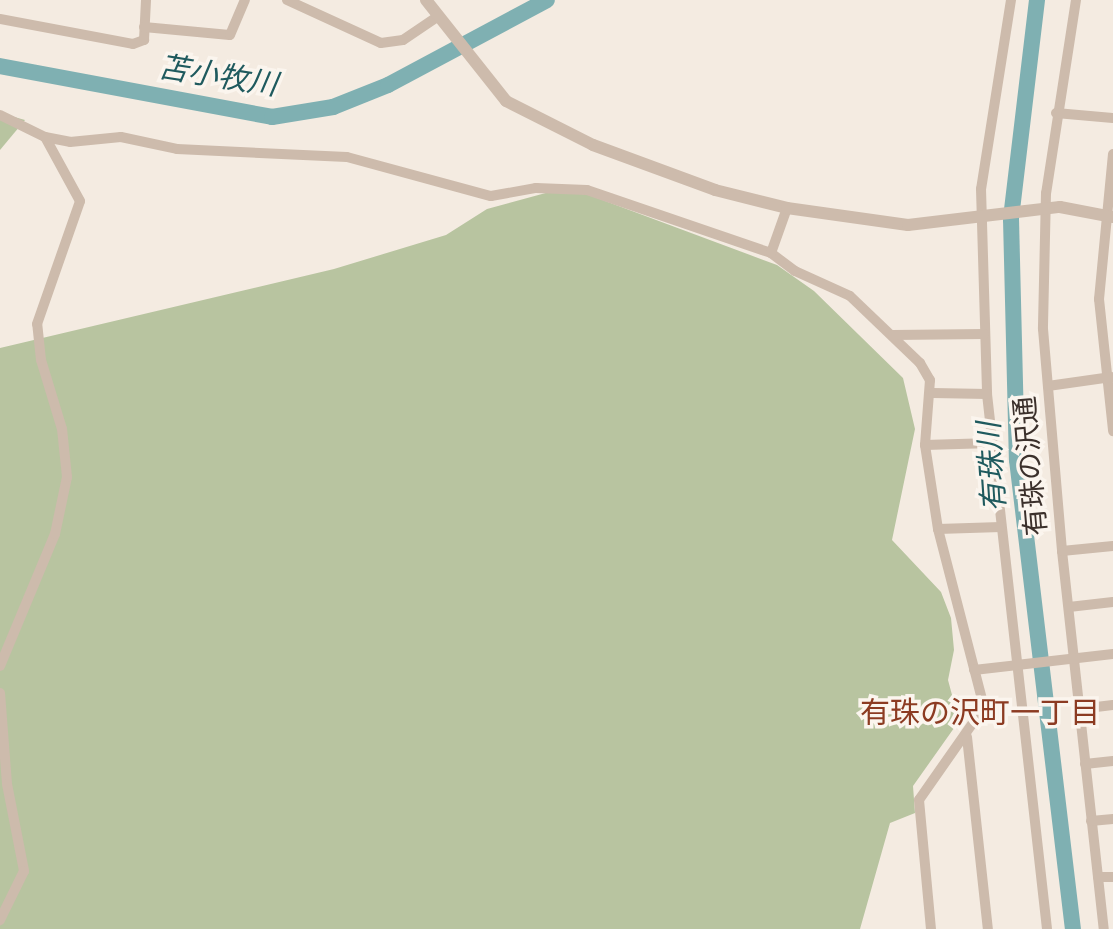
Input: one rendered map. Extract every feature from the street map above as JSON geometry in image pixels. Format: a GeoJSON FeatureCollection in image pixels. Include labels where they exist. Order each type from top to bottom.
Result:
{"type":"FeatureCollection","features":[{"type":"Feature","properties":{"kind":"street"},"geometry":{"type":"LineString","coordinates":[[0,19],[133,44],[144,40],[146,0]]}},
{"type":"Feature","properties":{"kind":"street"},"geometry":{"type":"LineString","coordinates":[[144,27],[230,35],[245,0]]}},
{"type":"Feature","properties":{"kind":"street"},"geometry":{"type":"LineString","coordinates":[[287,0],[381,43],[403,40],[437,17]]}},
{"type":"Feature","properties":{"kind":"street"},"geometry":{"type":"LineString","coordinates":[[311,13],[312,0]]}},
{"type":"Feature","properties":{"kind":"street"},"geometry":{"type":"LineString","coordinates":[[426,0],[492,90],[593,145],[715,190],[787,208],[908,225],[1045,208],[1110,216]]}},
{"type":"Feature","properties":{"kind":"street"},"geometry":{"type":"LineString","coordinates":[[1011,0],[987,217],[984,334],[992,443],[1020,664],[1047,929]]}},
{"type":"Feature","properties":{"kind":"street","name":"有珠の沢通"},"geometry":{"type":"LineString","coordinates":[[1076,0],[1056,113],[1045,208],[1048,386],[1062,551],[1104,929]]}},
{"type":"Feature","properties":{"kind":"street"},"geometry":{"type":"LineString","coordinates":[[1056,113],[1113,118]]}},
{"type":"Feature","properties":{"kind":"street"},"geometry":{"type":"LineString","coordinates":[[0,115],[45,137],[70,142],[121,137],[177,149],[347,157],[491,196],[536,188],[587,190],[771,253],[795,271],[850,296],[920,363],[933,393],[925,445],[938,529],[984,707],[967,737],[919,800],[931,929]]}},
{"type":"Feature","properties":{"kind":"street"},"geometry":{"type":"LineString","coordinates":[[0,665],[55,534],[67,477],[62,429],[41,360],[37,324],[80,201],[45,137]]}},
{"type":"Feature","properties":{"kind":"street"},"geometry":{"type":"LineString","coordinates":[[1113,154],[1108,259],[1099,299],[1110,377],[1113,430]]}},
{"type":"Feature","properties":{"kind":"street"},"geometry":{"type":"LineString","coordinates":[[771,253],[777,247],[787,208]]}},
{"type":"Feature","properties":{"kind":"street"},"geometry":{"type":"LineString","coordinates":[[893,335],[984,334]]}},
{"type":"Feature","properties":{"kind":"street"},"geometry":{"type":"LineString","coordinates":[[1048,386],[1110,377]]}},
{"type":"Feature","properties":{"kind":"street"},"geometry":{"type":"LineString","coordinates":[[933,393],[987,394]]}},
{"type":"Feature","properties":{"kind":"street"},"geometry":{"type":"LineString","coordinates":[[925,445],[992,443]]}},
{"type":"Feature","properties":{"kind":"street"},"geometry":{"type":"LineString","coordinates":[[938,529],[1001,527]]}},
{"type":"Feature","properties":{"kind":"street"},"geometry":{"type":"LineString","coordinates":[[1062,551],[1113,546]]}},
{"type":"Feature","properties":{"kind":"street"},"geometry":{"type":"LineString","coordinates":[[1069,607],[1113,602]]}},
{"type":"Feature","properties":{"kind":"street"},"geometry":{"type":"LineString","coordinates":[[974,670],[1113,654]]}},
{"type":"Feature","properties":{"kind":"street"},"geometry":{"type":"LineString","coordinates":[[0,693],[7,784],[24,871],[0,920]]}},
{"type":"Feature","properties":{"kind":"street"},"geometry":{"type":"LineString","coordinates":[[1080,709],[1113,705]]}},
{"type":"Feature","properties":{"kind":"street"},"geometry":{"type":"LineString","coordinates":[[967,737],[988,929]]}},
{"type":"Feature","properties":{"kind":"street"},"geometry":{"type":"LineString","coordinates":[[1085,764],[1113,761]]}},
{"type":"Feature","properties":{"kind":"street"},"geometry":{"type":"LineString","coordinates":[[1091,821],[1113,819]]}},
{"type":"Feature","properties":{"kind":"street"},"geometry":{"type":"LineString","coordinates":[[1098,877],[1113,877]]}},
{"type":"Feature","properties":{"kind":"green space"},"geometry":{"type":"Polygon","coordinates":[[[0,113],[25,120],[0,150],[0,113]]]}},
{"type":"Feature","properties":{"kind":"green space"},"geometry":{"type":"Polygon","coordinates":[[[553,191],[581,192],[777,265],[814,291],[903,378],[915,429],[892,540],[941,592],[951,618],[954,650],[948,680],[959,721],[913,786],[915,813],[890,823],[860,929],[0,929],[0,348],[334,269],[446,235],[487,209],[553,191]]]}},
{"type":"Feature","properties":{"kind":"waterway","name":"苫小牧川"},"geometry":{"type":"LineString","coordinates":[[0,66],[272,117],[333,107],[388,85],[547,0]]}},
{"type":"Feature","properties":{"kind":"waterway","name":"有珠川"},"geometry":{"type":"LineString","coordinates":[[1037,0],[1011,219],[1017,460],[1073,929]]}},
{"type":"Feature","properties":{"kind":"district","name":"有珠の沢町一丁目"},"geometry":{"type":"Point","coordinates":[980,713]}}]}
